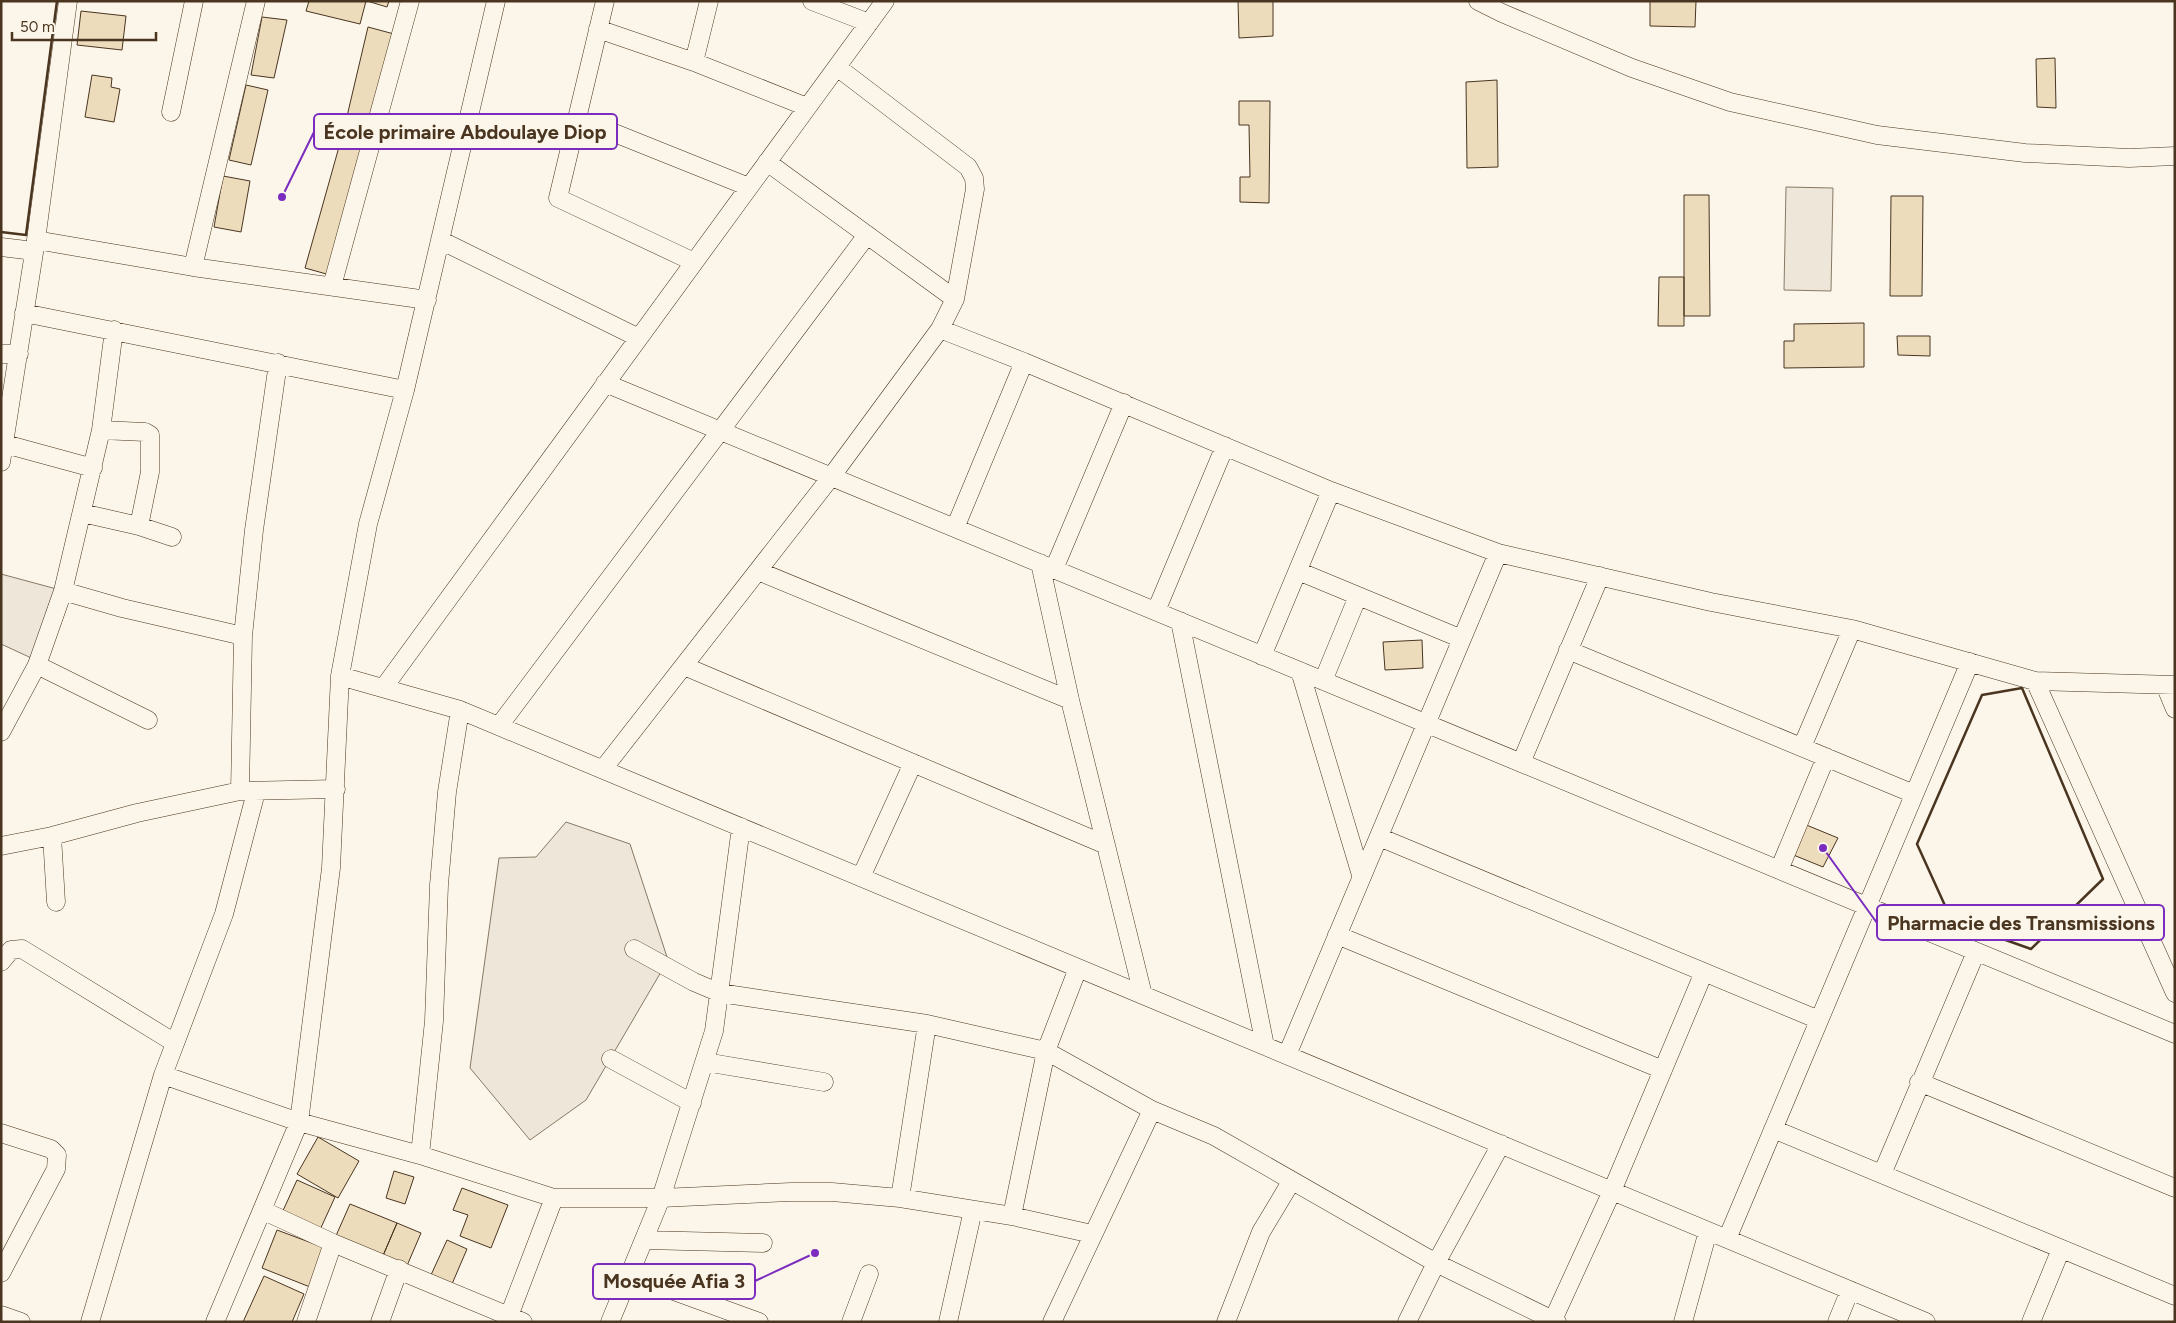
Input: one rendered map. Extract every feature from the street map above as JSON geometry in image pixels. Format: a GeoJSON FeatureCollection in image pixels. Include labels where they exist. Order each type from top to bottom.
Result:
{"type":"FeatureCollection","features":[{"type":"Feature","properties":{"kind":"street"},"geometry":{"type":"LineString","coordinates":[[1,462],[35,245],[68,1]]}},
{"type":"Feature","properties":{"kind":"street"},"geometry":{"type":"LineString","coordinates":[[171,112],[194,1]]}},
{"type":"Feature","properties":{"kind":"street"},"geometry":{"type":"LineString","coordinates":[[193,267],[256,1]]}},
{"type":"Feature","properties":{"kind":"street"},"geometry":{"type":"LineString","coordinates":[[332,286],[410,1]]}},
{"type":"Feature","properties":{"kind":"street"},"geometry":{"type":"LineString","coordinates":[[215,1322],[299,1122],[331,868],[340,676],[368,524],[405,390],[496,1]]}},
{"type":"Feature","properties":{"kind":"street"},"geometry":{"type":"LineString","coordinates":[[605,1],[558,198],[694,262]]}},
{"type":"Feature","properties":{"kind":"street"},"geometry":{"type":"LineString","coordinates":[[694,62],[709,1]]}},
{"type":"Feature","properties":{"kind":"street"},"geometry":{"type":"LineString","coordinates":[[812,1],[869,23]]}},
{"type":"Feature","properties":{"kind":"street"},"geometry":{"type":"LineString","coordinates":[[384,687],[885,1]]}},
{"type":"Feature","properties":{"kind":"street"},"geometry":{"type":"LineString","coordinates":[[1478,1],[1632,68],[1730,102],[1868,133],[2025,153],[2129,158],[2175,156]]}},
{"type":"Feature","properties":{"kind":"street"},"geometry":{"type":"LineString","coordinates":[[598,29],[694,62],[807,107]]}},
{"type":"Feature","properties":{"kind":"street"},"geometry":{"type":"LineString","coordinates":[[603,769],[831,477],[940,329],[955,299],[975,189],[974,178],[968,167],[837,67]]}},
{"type":"Feature","properties":{"kind":"street"},"geometry":{"type":"LineString","coordinates":[[577,118],[749,188]]}},
{"type":"Feature","properties":{"kind":"street"},"geometry":{"type":"LineString","coordinates":[[767,162],[955,299]]}},
{"type":"Feature","properties":{"kind":"street"},"geometry":{"type":"LineString","coordinates":[[499,726],[722,431],[867,235]]}},
{"type":"Feature","properties":{"kind":"street"},"geometry":{"type":"LineString","coordinates":[[440,240],[639,338]]}},
{"type":"Feature","properties":{"kind":"street"},"geometry":{"type":"LineString","coordinates":[[1,247],[35,245],[427,300]]}},
{"type":"Feature","properties":{"kind":"street"},"geometry":{"type":"LineString","coordinates":[[24,313],[405,390]]}},
{"type":"Feature","properties":{"kind":"street"},"geometry":{"type":"LineString","coordinates":[[940,329],[1124,403],[1332,491],[1498,553],[1711,602],[1852,629],[2035,681],[2170,685],[2175,709]]}},
{"type":"Feature","properties":{"kind":"street"},"geometry":{"type":"LineString","coordinates":[[1,732],[37,665],[63,591],[101,430],[114,330]]}},
{"type":"Feature","properties":{"kind":"street"},"geometry":{"type":"LineString","coordinates":[[1,354],[19,354]]}},
{"type":"Feature","properties":{"kind":"street"},"geometry":{"type":"LineString","coordinates":[[955,528],[1024,362]]}},
{"type":"Feature","properties":{"kind":"street"},"geometry":{"type":"LineString","coordinates":[[90,1322],[163,1075],[224,914],[248,792],[243,636],[254,530],[278,364]]}},
{"type":"Feature","properties":{"kind":"street"},"geometry":{"type":"LineString","coordinates":[[605,384],[2175,1034]]}},
{"type":"Feature","properties":{"kind":"street"},"geometry":{"type":"LineString","coordinates":[[1124,403],[1047,566],[1070,700],[1143,995]]}},
{"type":"Feature","properties":{"kind":"street"},"geometry":{"type":"LineString","coordinates":[[101,430],[145,432],[150,435],[150,472],[139,526]]}},
{"type":"Feature","properties":{"kind":"street"},"geometry":{"type":"LineString","coordinates":[[5,444],[93,468]]}},
{"type":"Feature","properties":{"kind":"street"},"geometry":{"type":"LineString","coordinates":[[1156,612],[1225,446]]}},
{"type":"Feature","properties":{"kind":"street"},"geometry":{"type":"LineString","coordinates":[[1262,656],[1332,491]]}},
{"type":"Feature","properties":{"kind":"street"},"geometry":{"type":"LineString","coordinates":[[82,513],[139,526],[172,537]]}},
{"type":"Feature","properties":{"kind":"street"},"geometry":{"type":"LineString","coordinates":[[1287,1055],[1361,875],[1379,837],[1498,553]]}},
{"type":"Feature","properties":{"kind":"street"},"geometry":{"type":"LineString","coordinates":[[758,571],[1070,700]]}},
{"type":"Feature","properties":{"kind":"street"},"geometry":{"type":"LineString","coordinates":[[1298,571],[1462,639]]}},
{"type":"Feature","properties":{"kind":"street"},"geometry":{"type":"LineString","coordinates":[[1521,763],[1600,576]]}},
{"type":"Feature","properties":{"kind":"street"},"geometry":{"type":"LineString","coordinates":[[63,591],[122,608],[243,636]]}},
{"type":"Feature","properties":{"kind":"street"},"geometry":{"type":"LineString","coordinates":[[1322,681],[1358,596]]}},
{"type":"Feature","properties":{"kind":"street"},"geometry":{"type":"LineString","coordinates":[[1180,621],[1265,1046]]}},
{"type":"Feature","properties":{"kind":"street"},"geometry":{"type":"LineString","coordinates":[[1802,748],[1852,629]]}},
{"type":"Feature","properties":{"kind":"street"},"geometry":{"type":"LineString","coordinates":[[1568,650],[1914,794]]}},
{"type":"Feature","properties":{"kind":"street"},"geometry":{"type":"LineString","coordinates":[[1727,1239],[1970,662]]}},
{"type":"Feature","properties":{"kind":"street"},"geometry":{"type":"LineString","coordinates":[[37,665],[148,720]]}},
{"type":"Feature","properties":{"kind":"street"},"geometry":{"type":"LineString","coordinates":[[684,666],[1106,844]]}},
{"type":"Feature","properties":{"kind":"street"},"geometry":{"type":"LineString","coordinates":[[1300,671],[1361,875]]}},
{"type":"Feature","properties":{"kind":"street"},"geometry":{"type":"LineString","coordinates":[[340,676],[460,710],[1926,1322]]}},
{"type":"Feature","properties":{"kind":"street"},"geometry":{"type":"LineString","coordinates":[[2035,681],[2175,993]]}},
{"type":"Feature","properties":{"kind":"street"},"geometry":{"type":"LineString","coordinates":[[420,1155],[434,1021],[439,885],[446,811],[460,710]]}},
{"type":"Feature","properties":{"kind":"street"},"geometry":{"type":"LineString","coordinates":[[1779,870],[1826,757]]}},
{"type":"Feature","properties":{"kind":"street"},"geometry":{"type":"LineString","coordinates":[[861,877],[913,763]]}},
{"type":"Feature","properties":{"kind":"street"},"geometry":{"type":"LineString","coordinates":[[1,846],[52,836],[137,813],[248,792],[336,789]]}},
{"type":"Feature","properties":{"kind":"street"},"geometry":{"type":"LineString","coordinates":[[610,1322],[661,1198],[714,1031],[741,827]]}},
{"type":"Feature","properties":{"kind":"street"},"geometry":{"type":"LineString","coordinates":[[52,836],[56,902]]}},
{"type":"Feature","properties":{"kind":"street"},"geometry":{"type":"LineString","coordinates":[[1379,837],[1819,1020]]}},
{"type":"Feature","properties":{"kind":"street"},"geometry":{"type":"LineString","coordinates":[[1337,935],[1662,1070]]}},
{"type":"Feature","properties":{"kind":"street"},"geometry":{"type":"LineString","coordinates":[[634,948],[694,982],[720,993],[927,1024],[1046,1051],[1152,1110],[1214,1136],[1291,1182],[1436,1263],[1554,1321],[1612,1191],[1704,972]]}},
{"type":"Feature","properties":{"kind":"street"},"geometry":{"type":"LineString","coordinates":[[1,962],[11,950],[22,949],[175,1043]]}},
{"type":"Feature","properties":{"kind":"street"},"geometry":{"type":"LineString","coordinates":[[1882,1174],[1919,1082],[1976,952]]}},
{"type":"Feature","properties":{"kind":"street"},"geometry":{"type":"LineString","coordinates":[[1012,1216],[1046,1051],[1078,968]]}},
{"type":"Feature","properties":{"kind":"street"},"geometry":{"type":"LineString","coordinates":[[900,1198],[927,1024]]}},
{"type":"Feature","properties":{"kind":"street"},"geometry":{"type":"LineString","coordinates":[[611,1059],[692,1103]]}},
{"type":"Feature","properties":{"kind":"street"},"geometry":{"type":"LineString","coordinates":[[705,1062],[824,1082]]}},
{"type":"Feature","properties":{"kind":"street"},"geometry":{"type":"LineString","coordinates":[[163,1075],[299,1122],[420,1155],[554,1198],[661,1198],[832,1192],[900,1198],[1012,1216],[1092,1234]]}},
{"type":"Feature","properties":{"kind":"street"},"geometry":{"type":"LineString","coordinates":[[1919,1082],[2175,1188]]}},
{"type":"Feature","properties":{"kind":"street"},"geometry":{"type":"LineString","coordinates":[[1052,1322],[1152,1110]]}},
{"type":"Feature","properties":{"kind":"street"},"geometry":{"type":"LineString","coordinates":[[1773,1129],[2175,1296]]}},
{"type":"Feature","properties":{"kind":"street"},"geometry":{"type":"LineString","coordinates":[[1,1133],[51,1149],[57,1155],[56,1169],[1,1273]]}},
{"type":"Feature","properties":{"kind":"street"},"geometry":{"type":"LineString","coordinates":[[1407,1322],[1436,1263],[1501,1144]]}},
{"type":"Feature","properties":{"kind":"street"},"geometry":{"type":"LineString","coordinates":[[1226,1322],[1261,1232],[1291,1182]]}},
{"type":"Feature","properties":{"kind":"street"},"geometry":{"type":"LineString","coordinates":[[262,1210],[333,1243],[399,1269],[508,1318],[554,1198]]}},
{"type":"Feature","properties":{"kind":"street"},"geometry":{"type":"LineString","coordinates":[[948,1322],[973,1210]]}},
{"type":"Feature","properties":{"kind":"street"},"geometry":{"type":"LineString","coordinates":[[1683,1322],[1708,1231]]}},
{"type":"Feature","properties":{"kind":"street"},"geometry":{"type":"LineString","coordinates":[[645,1240],[763,1243]]}},
{"type":"Feature","properties":{"kind":"street"},"geometry":{"type":"LineString","coordinates":[[306,1322],[333,1243]]}},
{"type":"Feature","properties":{"kind":"street"},"geometry":{"type":"LineString","coordinates":[[2031,1322],[2061,1249]]}},
{"type":"Feature","properties":{"kind":"street"},"geometry":{"type":"LineString","coordinates":[[380,1322],[399,1269]]}},
{"type":"Feature","properties":{"kind":"street"},"geometry":{"type":"LineString","coordinates":[[851,1322],[869,1274]]}},
{"type":"Feature","properties":{"kind":"street"},"geometry":{"type":"LineString","coordinates":[[630,1275],[758,1322]]}},
{"type":"Feature","properties":{"kind":"street"},"geometry":{"type":"LineString","coordinates":[[1837,1322],[1850,1290]]}},
{"type":"Feature","properties":{"kind":"street"},"geometry":{"type":"LineString","coordinates":[[1,1315],[21,1322]]}},
{"type":"Feature","properties":{"kind":"shaded area"},"geometry":{"type":"Polygon","coordinates":[[[1786,187],[1833,188],[1831,291],[1784,290],[1786,187]]]}},
{"type":"Feature","properties":{"kind":"shaded area"},"geometry":{"type":"Polygon","coordinates":[[[1,574],[64,591],[40,662],[1,644],[1,574]]]}},
{"type":"Feature","properties":{"kind":"shaded area"},"geometry":{"type":"Polygon","coordinates":[[[566,822],[630,844],[668,960],[586,1100],[530,1140],[470,1068],[499,858],[536,857],[566,822]]]}},
{"type":"Feature","properties":{"kind":"building"},"geometry":{"type":"Polygon","coordinates":[[[309,1],[366,1],[360,24],[306,11],[309,1]]]}},
{"type":"Feature","properties":{"kind":"building"},"geometry":{"type":"Polygon","coordinates":[[[367,1],[389,1],[387,7],[367,1]]]}},
{"type":"Feature","properties":{"kind":"building"},"geometry":{"type":"Polygon","coordinates":[[[1238,1],[1273,1],[1273,36],[1239,38],[1238,1]]]}},
{"type":"Feature","properties":{"kind":"building"},"geometry":{"type":"Polygon","coordinates":[[[1650,1],[1696,1],[1695,27],[1650,26],[1650,1]]]}},
{"type":"Feature","properties":{"kind":"building"},"geometry":{"type":"Polygon","coordinates":[[[81,11],[126,16],[122,50],[77,45],[81,11]]]}},
{"type":"Feature","properties":{"kind":"building"},"geometry":{"type":"Polygon","coordinates":[[[262,17],[287,20],[274,78],[251,75],[262,17]]]}},
{"type":"Feature","properties":{"kind":"building"},"geometry":{"type":"Polygon","coordinates":[[[368,27],[394,34],[368,136],[344,129],[368,27]]]}},
{"type":"Feature","properties":{"kind":"building"},"geometry":{"type":"Polygon","coordinates":[[[2055,58],[2056,108],[2037,107],[2036,59],[2055,58]]]}},
{"type":"Feature","properties":{"kind":"building"},"geometry":{"type":"Polygon","coordinates":[[[92,75],[112,78],[111,87],[120,89],[114,122],[85,117],[92,75]]]}},
{"type":"Feature","properties":{"kind":"building"},"geometry":{"type":"Polygon","coordinates":[[[1497,80],[1498,167],[1467,168],[1466,82],[1497,80]]]}},
{"type":"Feature","properties":{"kind":"building"},"geometry":{"type":"Polygon","coordinates":[[[246,85],[268,90],[251,165],[229,160],[246,85]]]}},
{"type":"Feature","properties":{"kind":"building"},"geometry":{"type":"Polygon","coordinates":[[[1239,101],[1270,101],[1269,203],[1240,202],[1240,177],[1250,177],[1249,125],[1239,125],[1239,101]]]}},
{"type":"Feature","properties":{"kind":"building"},"geometry":{"type":"Polygon","coordinates":[[[344,129],[368,136],[330,275],[305,268],[344,129]]]}},
{"type":"Feature","properties":{"kind":"building"},"geometry":{"type":"Polygon","coordinates":[[[223,176],[250,181],[241,232],[214,227],[223,176]]]}},
{"type":"Feature","properties":{"kind":"building"},"geometry":{"type":"Polygon","coordinates":[[[1684,195],[1709,195],[1710,316],[1684,316],[1684,195]]]}},
{"type":"Feature","properties":{"kind":"building"},"geometry":{"type":"Polygon","coordinates":[[[1891,196],[1923,196],[1922,296],[1890,296],[1891,196]]]}},
{"type":"Feature","properties":{"kind":"building"},"geometry":{"type":"Polygon","coordinates":[[[1659,277],[1684,277],[1684,326],[1658,326],[1659,277]]]}},
{"type":"Feature","properties":{"kind":"building"},"geometry":{"type":"Polygon","coordinates":[[[1864,323],[1864,367],[1784,368],[1784,341],[1794,341],[1794,324],[1864,323]]]}},
{"type":"Feature","properties":{"kind":"building"},"geometry":{"type":"Polygon","coordinates":[[[1897,336],[1930,336],[1930,356],[1898,355],[1897,336]]]}},
{"type":"Feature","properties":{"kind":"building"},"geometry":{"type":"Polygon","coordinates":[[[1422,640],[1423,668],[1385,670],[1383,642],[1422,640]]]}},
{"type":"Feature","properties":{"kind":"building"},"geometry":{"type":"Polygon","coordinates":[[[1804,824],[1838,838],[1823,867],[1791,854],[1804,824]]]}},
{"type":"Feature","properties":{"kind":"building"},"geometry":{"type":"Polygon","coordinates":[[[318,1137],[359,1161],[338,1198],[297,1174],[318,1137]]]}},
{"type":"Feature","properties":{"kind":"building"},"geometry":{"type":"Polygon","coordinates":[[[394,1171],[414,1177],[405,1204],[386,1198],[394,1171]]]}},
{"type":"Feature","properties":{"kind":"building"},"geometry":{"type":"Polygon","coordinates":[[[297,1180],[335,1197],[319,1232],[281,1215],[297,1180]]]}},
{"type":"Feature","properties":{"kind":"building"},"geometry":{"type":"Polygon","coordinates":[[[462,1188],[508,1205],[491,1248],[460,1236],[468,1215],[453,1210],[462,1188]]]}},
{"type":"Feature","properties":{"kind":"building"},"geometry":{"type":"Polygon","coordinates":[[[350,1204],[397,1223],[382,1258],[335,1238],[350,1204]]]}},
{"type":"Feature","properties":{"kind":"building"},"geometry":{"type":"Polygon","coordinates":[[[397,1223],[421,1233],[406,1268],[382,1258],[397,1223]]]}},
{"type":"Feature","properties":{"kind":"building"},"geometry":{"type":"Polygon","coordinates":[[[277,1230],[325,1248],[310,1287],[262,1268],[277,1230]]]}},
{"type":"Feature","properties":{"kind":"building"},"geometry":{"type":"Polygon","coordinates":[[[447,1240],[467,1249],[452,1284],[431,1275],[447,1240]]]}},
{"type":"Feature","properties":{"kind":"building"},"geometry":{"type":"Polygon","coordinates":[[[264,1276],[304,1294],[292,1322],[243,1322],[264,1276]]]}},
{"type":"Feature","properties":{"kind":"wall"},"geometry":{"type":"LineString","coordinates":[[1,232],[26,235],[57,1]]}},
{"type":"Feature","properties":{"kind":"wall"},"geometry":{"type":"LineString","coordinates":[[2022,688],[2103,879],[2031,949],[1952,921],[1917,844],[1982,695],[2022,688]]}},
{"type":"Feature","properties":{"kind":"place","name":"École primaire Abdoulaye Diop"},"geometry":{"type":"Point","coordinates":[282,197]}},
{"type":"Feature","properties":{"kind":"place","name":"Pharmacie des Transmissions"},"geometry":{"type":"Point","coordinates":[1823,848]}},
{"type":"Feature","properties":{"kind":"place","name":"Mosquée Afia 3"},"geometry":{"type":"Point","coordinates":[815,1253]}}]}
